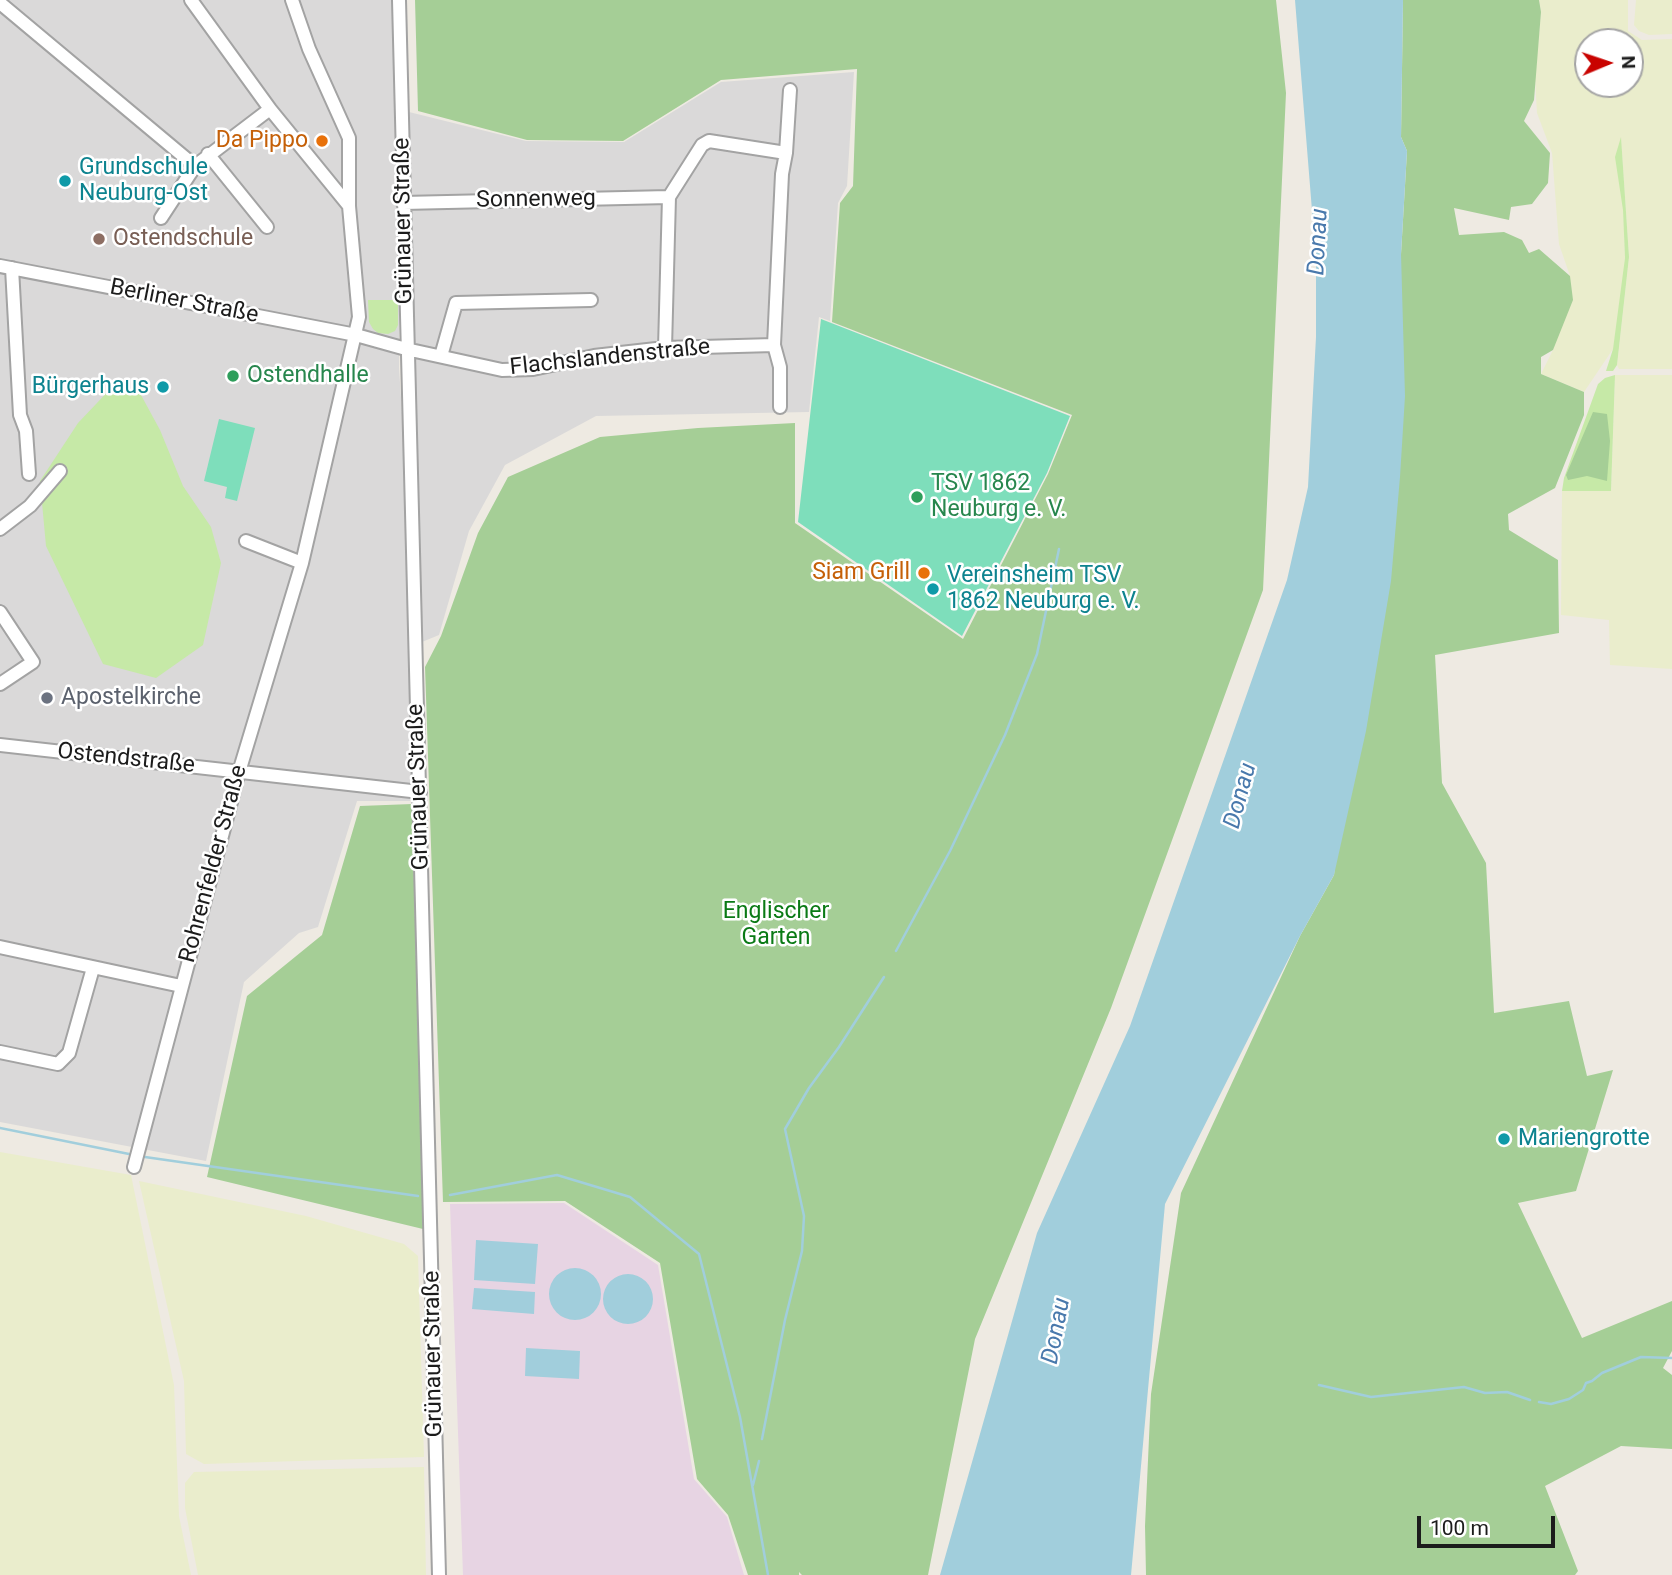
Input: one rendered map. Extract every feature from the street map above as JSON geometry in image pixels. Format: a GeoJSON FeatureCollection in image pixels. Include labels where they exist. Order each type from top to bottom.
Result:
{"type":"FeatureCollection","features":[{"type":"Feature","properties":{"kind":"street"},"geometry":{"type":"LineString","coordinates":[[191,0],[270,108],[349,206]]}},
{"type":"Feature","properties":{"kind":"street","name":"Rohrenfelder Straße"},"geometry":{"type":"LineString","coordinates":[[134,1167],[239,772],[302,563],[356,335],[359,310],[349,206],[349,138],[292,0]]}},
{"type":"Feature","properties":{"kind":"street","name":"Grünauer Straße"},"geometry":{"type":"LineString","coordinates":[[399,0],[439,1575]]}},
{"type":"Feature","properties":{"kind":"street"},"geometry":{"type":"LineString","coordinates":[[0,2],[195,166]]}},
{"type":"Feature","properties":{"kind":"street"},"geometry":{"type":"LineString","coordinates":[[780,407],[780,367],[774,345],[782,174],[790,90]]}},
{"type":"Feature","properties":{"kind":"street"},"geometry":{"type":"LineString","coordinates":[[161,218],[195,166],[270,108]]}},
{"type":"Feature","properties":{"kind":"street"},"geometry":{"type":"LineString","coordinates":[[665,348],[669,197],[702,145],[709,141],[786,153]]}},
{"type":"Feature","properties":{"kind":"street"},"geometry":{"type":"LineString","coordinates":[[208,154],[267,227]]}},
{"type":"Feature","properties":{"kind":"street","name":"Sonnenweg"},"geometry":{"type":"LineString","coordinates":[[403,203],[669,197]]}},
{"type":"Feature","properties":{"kind":"street","name":"Berliner Straße"},"geometry":{"type":"LineString","coordinates":[[29,474],[26,431],[20,415],[6,267],[356,335],[406,349]]}},
{"type":"Feature","properties":{"kind":"street"},"geometry":{"type":"LineString","coordinates":[[441,356],[456,303],[591,300]]}},
{"type":"Feature","properties":{"kind":"street","name":"Flachslandenstraße"},"geometry":{"type":"LineString","coordinates":[[406,349],[502,370],[533,369],[594,356],[665,348],[774,345]]}},
{"type":"Feature","properties":{"kind":"street"},"geometry":{"type":"LineString","coordinates":[[0,529],[30,506],[60,471]]}},
{"type":"Feature","properties":{"kind":"street"},"geometry":{"type":"LineString","coordinates":[[246,541],[302,563]]}},
{"type":"Feature","properties":{"kind":"street"},"geometry":{"type":"LineString","coordinates":[[0,612],[33,662],[0,684]]}},
{"type":"Feature","properties":{"kind":"street","name":"Ostendstraße"},"geometry":{"type":"LineString","coordinates":[[0,745],[419,792]]}},
{"type":"Feature","properties":{"kind":"street"},"geometry":{"type":"LineString","coordinates":[[0,947],[181,986]]}},
{"type":"Feature","properties":{"kind":"street"},"geometry":{"type":"LineString","coordinates":[[0,1052],[58,1064],[69,1053],[93,968]]}},
{"type":"Feature","properties":{"kind":"shaded area"},"geometry":{"type":"Polygon","coordinates":[[[0,0],[402,0],[399,368],[428,801],[357,801],[318,927],[299,933],[244,982],[206,1161],[0,1122],[0,0]]]}},
{"type":"Feature","properties":{"kind":"shaded area"},"geometry":{"type":"Polygon","coordinates":[[[854,72],[847,186],[838,203],[830,321],[819,317],[809,412],[596,416],[505,465],[469,531],[439,635],[422,642],[409,112],[526,141],[624,142],[721,82],[854,72]]]}},
{"type":"Feature","properties":{"kind":"shaded area"},"geometry":{"type":"Polygon","coordinates":[[[564,1203],[658,1265],[694,1479],[727,1517],[744,1575],[463,1575],[450,1204],[564,1203]]]}},
{"type":"Feature","properties":{"kind":"green space","name":"Englischer Garten"},"geometry":{"type":"Polygon","coordinates":[[[415,0],[1276,0],[1286,93],[1263,590],[1111,1008],[975,1339],[928,1575],[802,1575],[799,1572],[799,1575],[748,1575],[728,1515],[697,1479],[660,1263],[565,1201],[443,1202],[425,667],[441,636],[478,533],[508,477],[600,437],[698,428],[795,423],[795,523],[963,639],[1048,474],[1072,415],[832,322],[840,203],[853,186],[857,69],[721,80],[623,141],[527,140],[418,111],[415,0]]]}},
{"type":"Feature","properties":{"kind":"green space"},"geometry":{"type":"Polygon","coordinates":[[[1403,0],[1539,0],[1541,12],[1534,100],[1524,121],[1550,153],[1548,183],[1532,204],[1511,207],[1509,220],[1454,208],[1459,235],[1504,232],[1522,240],[1529,253],[1539,249],[1570,276],[1573,300],[1553,350],[1541,357],[1541,374],[1584,392],[1584,415],[1555,488],[1508,514],[1509,530],[1558,560],[1559,633],[1435,655],[1442,783],[1486,863],[1494,1013],[1569,1001],[1587,1076],[1613,1070],[1576,1191],[1518,1203],[1582,1338],[1672,1301],[1672,1351],[1663,1368],[1672,1375],[1672,1449],[1621,1446],[1545,1486],[1578,1571],[1575,1575],[1146,1575],[1145,1526],[1151,1394],[1181,1193],[1300,936],[1334,875],[1401,254],[1407,151],[1401,137],[1403,0]]]}},
{"type":"Feature","properties":{"kind":"green space"},"geometry":{"type":"Polygon","coordinates":[[[1539,0],[1628,0],[1628,28],[1574,28],[1574,98],[1644,98],[1644,40],[1672,39],[1672,369],[1619,369],[1617,365],[1629,257],[1621,139],[1625,258],[1622,297],[1613,349],[1584,392],[1541,374],[1553,350],[1570,276],[1559,244],[1552,153],[1537,113],[1535,78],[1541,12],[1539,0]]]}},
{"type":"Feature","properties":{"kind":"green space"},"geometry":{"type":"Polygon","coordinates":[[[1636,0],[1672,0],[1672,34],[1649,35],[1644,33],[1644,28],[1636,28],[1634,25],[1636,0]]]}},
{"type":"Feature","properties":{"kind":"green space"},"geometry":{"type":"Polygon","coordinates":[[[1621,137],[1629,257],[1617,365],[1613,371],[1606,371],[1613,349],[1625,258],[1623,210],[1615,157],[1621,137]]]}},
{"type":"Feature","properties":{"kind":"green space"},"geometry":{"type":"Polygon","coordinates":[[[368,300],[398,300],[398,325],[395,331],[388,334],[378,333],[373,329],[369,322],[368,300]]]}},
{"type":"Feature","properties":{"kind":"green space","name":"TSV 1862 Neuburg e. V."},"geometry":{"type":"Polygon","coordinates":[[[821,319],[1070,416],[1047,473],[962,636],[798,522],[821,319]]]}},
{"type":"Feature","properties":{"kind":"green space"},"geometry":{"type":"Polygon","coordinates":[[[1615,375],[1672,375],[1672,669],[1610,665],[1609,620],[1561,615],[1562,491],[1611,491],[1615,375]]]}},
{"type":"Feature","properties":{"kind":"green space"},"geometry":{"type":"Polygon","coordinates":[[[1615,375],[1611,491],[1562,491],[1564,478],[1598,384],[1615,375]]]}},
{"type":"Feature","properties":{"kind":"green space"},"geometry":{"type":"Polygon","coordinates":[[[115,384],[141,395],[160,430],[183,486],[211,527],[221,563],[203,645],[156,678],[103,664],[46,546],[40,481],[78,423],[115,384]]]}},
{"type":"Feature","properties":{"kind":"green space"},"geometry":{"type":"Polygon","coordinates":[[[1593,412],[1607,414],[1610,441],[1607,481],[1587,476],[1568,480],[1566,475],[1593,412]]]}},
{"type":"Feature","properties":{"kind":"green space"},"geometry":{"type":"Polygon","coordinates":[[[219,419],[255,428],[237,501],[225,498],[227,487],[204,481],[219,419]]]}},
{"type":"Feature","properties":{"kind":"green space"},"geometry":{"type":"Polygon","coordinates":[[[412,804],[423,1229],[207,1177],[247,996],[322,935],[360,806],[412,804]]]}},
{"type":"Feature","properties":{"kind":"green space"},"geometry":{"type":"Polygon","coordinates":[[[0,1152],[131,1175],[174,1385],[179,1516],[191,1575],[0,1575],[0,1152]]]}},
{"type":"Feature","properties":{"kind":"green space"},"geometry":{"type":"Polygon","coordinates":[[[139,1181],[306,1216],[404,1244],[418,1256],[424,1457],[204,1464],[186,1454],[184,1381],[139,1181]]]}},
{"type":"Feature","properties":{"kind":"green space"},"geometry":{"type":"Polygon","coordinates":[[[424,1467],[426,1575],[198,1575],[185,1508],[185,1483],[194,1472],[424,1467]]]}},
{"type":"Feature","properties":{"kind":"water","name":"Donau"},"geometry":{"type":"Polygon","coordinates":[[[1295,0],[1403,0],[1401,137],[1407,151],[1401,254],[1405,396],[1400,477],[1391,581],[1366,731],[1334,875],[1300,936],[1165,1204],[1131,1575],[940,1575],[1037,1233],[1130,1026],[1287,580],[1308,487],[1316,337],[1316,260],[1295,0]]]}},
{"type":"Feature","properties":{"kind":"water"},"geometry":{"type":"Polygon","coordinates":[[[476,1240],[538,1244],[535,1284],[474,1280],[476,1240]]]}},
{"type":"Feature","properties":{"kind":"water"},"geometry":{"type":"Polygon","coordinates":[[[575,1268],[585,1270],[593,1276],[599,1284],[599,1304],[593,1312],[585,1318],[575,1320],[565,1318],[557,1312],[551,1304],[549,1294],[551,1284],[557,1276],[565,1270],[575,1268]]]}},
{"type":"Feature","properties":{"kind":"water"},"geometry":{"type":"Polygon","coordinates":[[[628,1274],[646,1281],[653,1299],[646,1317],[628,1324],[610,1317],[603,1299],[610,1281],[628,1274]]]}},
{"type":"Feature","properties":{"kind":"water"},"geometry":{"type":"Polygon","coordinates":[[[474,1288],[535,1292],[534,1314],[472,1309],[474,1288]]]}},
{"type":"Feature","properties":{"kind":"water"},"geometry":{"type":"Polygon","coordinates":[[[526,1348],[580,1351],[579,1379],[525,1376],[526,1348]]]}},
{"type":"Feature","properties":{"kind":"waterway"},"geometry":{"type":"LineString","coordinates":[[896,951],[950,851],[1005,735],[1037,654],[1059,549]]}},
{"type":"Feature","properties":{"kind":"waterway"},"geometry":{"type":"LineString","coordinates":[[762,1439],[785,1320],[802,1251],[804,1216],[785,1129],[809,1088],[884,977]]}},
{"type":"Feature","properties":{"kind":"waterway"},"geometry":{"type":"LineString","coordinates":[[0,1128],[129,1154]]}},
{"type":"Feature","properties":{"kind":"waterway"},"geometry":{"type":"LineString","coordinates":[[145,1157],[418,1196]]}},
{"type":"Feature","properties":{"kind":"waterway"},"geometry":{"type":"LineString","coordinates":[[450,1195],[557,1175],[630,1197],[699,1254],[740,1417],[768,1575]]}},
{"type":"Feature","properties":{"kind":"waterway"},"geometry":{"type":"LineString","coordinates":[[1539,1402],[1551,1404],[1569,1399],[1602,1373],[1641,1357],[1672,1358]]}},
{"type":"Feature","properties":{"kind":"waterway"},"geometry":{"type":"LineString","coordinates":[[1319,1385],[1371,1397],[1464,1387],[1485,1393],[1507,1392],[1530,1400]]}},
{"type":"Feature","properties":{"kind":"waterway"},"geometry":{"type":"LineString","coordinates":[[753,1485],[759,1461]]}},
{"type":"Feature","properties":{"kind":"place","name":"Da Pippo"},"geometry":{"type":"Point","coordinates":[322,141]}},
{"type":"Feature","properties":{"kind":"place","name":"Grundschule Neuburg-Ost"},"geometry":{"type":"Point","coordinates":[65,181]}},
{"type":"Feature","properties":{"kind":"place","name":"Ostendschule"},"geometry":{"type":"Point","coordinates":[99,239]}},
{"type":"Feature","properties":{"kind":"place","name":"Ostendhalle"},"geometry":{"type":"Point","coordinates":[233,376]}},
{"type":"Feature","properties":{"kind":"place","name":"Bürgerhaus"},"geometry":{"type":"Point","coordinates":[163,387]}},
{"type":"Feature","properties":{"kind":"place","name":"TSV 1862 Neuburg e. V."},"geometry":{"type":"Point","coordinates":[917,497]}},
{"type":"Feature","properties":{"kind":"place","name":"Siam Grill"},"geometry":{"type":"Point","coordinates":[924,573]}},
{"type":"Feature","properties":{"kind":"place","name":"Vereinsheim TSV 1862 Neuburg e. V."},"geometry":{"type":"Point","coordinates":[933,589]}},
{"type":"Feature","properties":{"kind":"place","name":"Apostelkirche"},"geometry":{"type":"Point","coordinates":[47,698]}},
{"type":"Feature","properties":{"kind":"place","name":"Mariengrotte"},"geometry":{"type":"Point","coordinates":[1504,1139]}}]}
